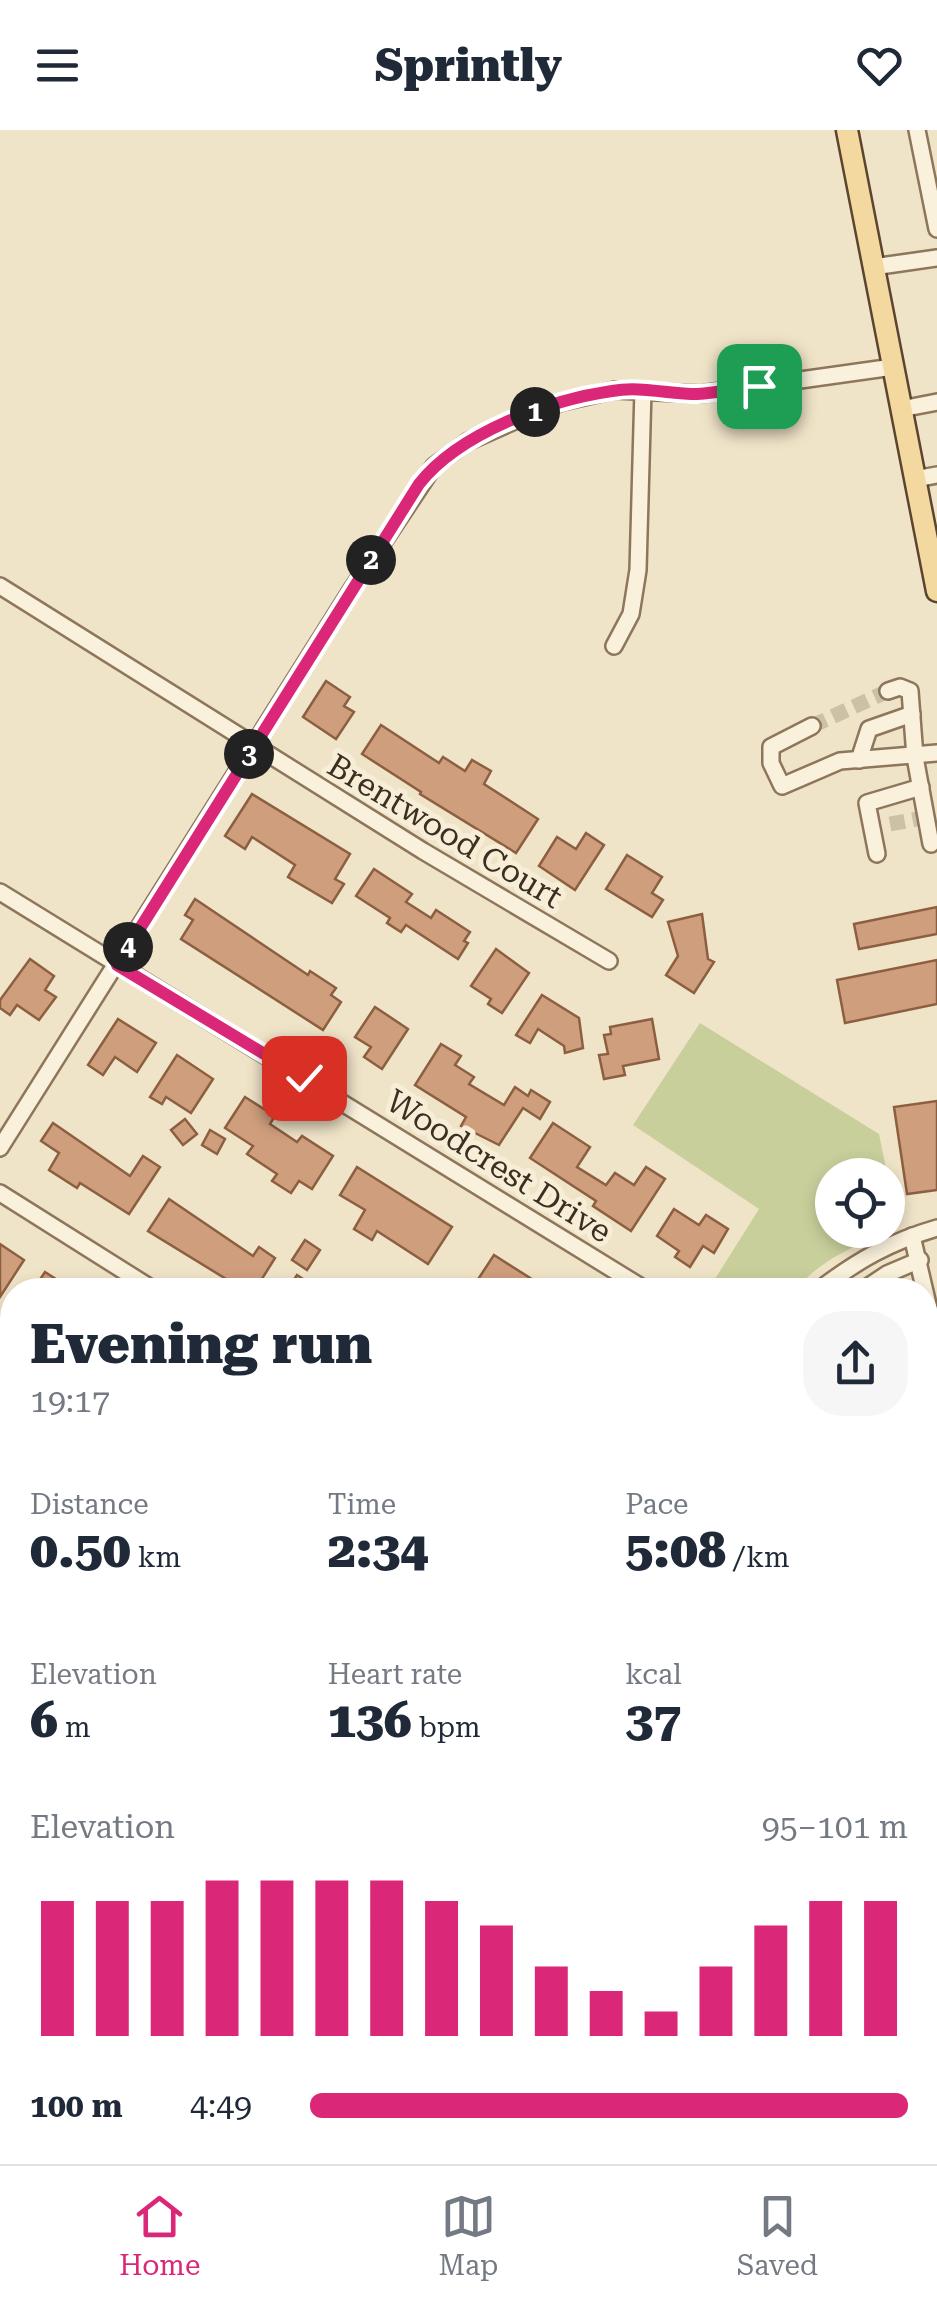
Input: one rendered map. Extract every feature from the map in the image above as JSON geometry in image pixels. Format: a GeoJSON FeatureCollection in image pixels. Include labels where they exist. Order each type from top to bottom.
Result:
{"type":"FeatureCollection","features":[{"type":"Feature","properties":{"kind":"main road"},"geometry":{"type":"LineString","coordinates":[[848,130],[937,591]]}},
{"type":"Feature","properties":{"kind":"street"},"geometry":{"type":"LineString","coordinates":[[917,130],[936,221]]}},
{"type":"Feature","properties":{"kind":"street"},"geometry":{"type":"LineString","coordinates":[[873,267],[937,258]]}},
{"type":"Feature","properties":{"kind":"street"},"geometry":{"type":"LineString","coordinates":[[0,1148],[434,466],[467,442],[562,402],[614,390],[700,394],[893,367]]}},
{"type":"Feature","properties":{"kind":"street"},"geometry":{"type":"LineString","coordinates":[[614,646],[631,614],[638,570],[642,390]]}},
{"type":"Feature","properties":{"kind":"street"},"geometry":{"type":"LineString","coordinates":[[901,409],[937,402]]}},
{"type":"Feature","properties":{"kind":"street"},"geometry":{"type":"LineString","coordinates":[[915,478],[937,475]]}},
{"type":"Feature","properties":{"kind":"street","name":"Brentwood Court"},"geometry":{"type":"LineString","coordinates":[[0,586],[254,746],[609,961]]}},
{"type":"Feature","properties":{"kind":"street"},"geometry":{"type":"LineString","coordinates":[[888,691],[906,686],[910,690],[922,818],[931,844]]}},
{"type":"Feature","properties":{"kind":"street"},"geometry":{"type":"LineString","coordinates":[[859,760],[869,729],[912,714]]}},
{"type":"Feature","properties":{"kind":"street"},"geometry":{"type":"LineString","coordinates":[[812,726],[775,742],[772,747],[771,763],[782,786],[840,760],[914,757],[937,752]]}},
{"type":"Feature","properties":{"kind":"street"},"geometry":{"type":"LineString","coordinates":[[877,854],[867,803],[921,787]]}},
{"type":"Feature","properties":{"kind":"street"},"geometry":{"type":"LineString","coordinates":[[872,828],[890,824]]}},
{"type":"Feature","properties":{"kind":"street","name":"Woodcrest Drive"},"geometry":{"type":"LineString","coordinates":[[0,892],[626,1278]]}},
{"type":"Feature","properties":{"kind":"street"},"geometry":{"type":"LineString","coordinates":[[0,1193],[135,1278]]}},
{"type":"Feature","properties":{"kind":"street"},"geometry":{"type":"LineString","coordinates":[[838,1278],[860,1260],[912,1236],[937,1230]]}},
{"type":"Feature","properties":{"kind":"street"},"geometry":{"type":"LineString","coordinates":[[912,1236],[924,1278]]}},
{"type":"Feature","properties":{"kind":"street"},"geometry":{"type":"LineString","coordinates":[[881,1278],[920,1260]]}},
{"type":"Feature","properties":{"kind":"green space"},"geometry":{"type":"Polygon","coordinates":[[[700,1023],[879,1134],[884,1158],[815,1158],[815,1248],[851,1248],[807,1278],[716,1278],[759,1209],[633,1125],[700,1023]]]}},
{"type":"Feature","properties":{"kind":"building"},"geometry":{"type":"Polygon","coordinates":[[[326,681],[350,697],[344,706],[354,712],[336,739],[303,717],[326,681]]]}},
{"type":"Feature","properties":{"kind":"building"},"geometry":{"type":"Polygon","coordinates":[[[381,725],[439,763],[443,757],[465,771],[472,760],[491,771],[484,784],[538,819],[516,853],[362,754],[381,725]]]}},
{"type":"Feature","properties":{"kind":"building"},"geometry":{"type":"Polygon","coordinates":[[[252,794],[350,854],[335,879],[344,884],[332,903],[288,877],[295,865],[252,837],[245,849],[225,836],[252,794]]]}},
{"type":"Feature","properties":{"kind":"building"},"geometry":{"type":"Polygon","coordinates":[[[586,833],[604,845],[575,890],[539,866],[557,837],[576,849],[586,833]]]}},
{"type":"Feature","properties":{"kind":"building"},"geometry":{"type":"Polygon","coordinates":[[[627,855],[662,877],[652,893],[663,900],[652,917],[606,889],[627,855]]]}},
{"type":"Feature","properties":{"kind":"building"},"geometry":{"type":"Polygon","coordinates":[[[374,869],[412,894],[406,902],[431,918],[436,910],[470,932],[458,959],[406,925],[401,932],[387,923],[390,918],[356,896],[374,869]]]}},
{"type":"Feature","properties":{"kind":"building"},"geometry":{"type":"Polygon","coordinates":[[[195,899],[308,975],[310,971],[336,988],[331,995],[341,1002],[323,1030],[181,939],[193,920],[185,915],[195,899]]]}},
{"type":"Feature","properties":{"kind":"building"},"geometry":{"type":"Polygon","coordinates":[[[937,907],[937,934],[859,949],[854,924],[937,907]]]}},
{"type":"Feature","properties":{"kind":"building"},"geometry":{"type":"Polygon","coordinates":[[[702,914],[708,959],[714,962],[694,993],[666,975],[678,956],[668,922],[702,914]]]}},
{"type":"Feature","properties":{"kind":"building"},"geometry":{"type":"Polygon","coordinates":[[[496,949],[529,973],[502,1013],[488,1004],[491,999],[471,986],[496,949]]]}},
{"type":"Feature","properties":{"kind":"building"},"geometry":{"type":"Polygon","coordinates":[[[30,959],[54,976],[45,990],[56,997],[39,1020],[17,1005],[10,1015],[0,1008],[0,1000],[30,959]]]}},
{"type":"Feature","properties":{"kind":"building"},"geometry":{"type":"Polygon","coordinates":[[[937,960],[937,1004],[845,1023],[837,980],[937,960]]]}},
{"type":"Feature","properties":{"kind":"building"},"geometry":{"type":"Polygon","coordinates":[[[542,995],[579,1018],[583,1048],[565,1053],[564,1046],[538,1029],[530,1043],[516,1035],[542,995]]]}},
{"type":"Feature","properties":{"kind":"building"},"geometry":{"type":"Polygon","coordinates":[[[375,1007],[408,1029],[382,1069],[364,1057],[371,1047],[355,1037],[375,1007]]]}},
{"type":"Feature","properties":{"kind":"building"},"geometry":{"type":"Polygon","coordinates":[[[118,1019],[156,1043],[137,1072],[115,1057],[103,1075],[88,1065],[118,1019]]]}},
{"type":"Feature","properties":{"kind":"building"},"geometry":{"type":"Polygon","coordinates":[[[652,1019],[659,1059],[623,1066],[625,1075],[604,1079],[599,1055],[608,1054],[604,1035],[611,1034],[610,1027],[652,1019]]]}},
{"type":"Feature","properties":{"kind":"building"},"geometry":{"type":"Polygon","coordinates":[[[441,1044],[461,1056],[455,1065],[474,1077],[469,1084],[504,1105],[515,1087],[528,1096],[531,1090],[550,1102],[540,1119],[523,1108],[499,1145],[461,1126],[466,1117],[415,1085],[441,1044]]]}},
{"type":"Feature","properties":{"kind":"building"},"geometry":{"type":"Polygon","coordinates":[[[177,1055],[213,1079],[191,1113],[166,1097],[162,1104],[150,1097],[177,1055]]]}},
{"type":"Feature","properties":{"kind":"building"},"geometry":{"type":"Polygon","coordinates":[[[245,1097],[275,1116],[270,1124],[297,1142],[302,1136],[333,1156],[312,1189],[299,1181],[291,1193],[272,1181],[277,1174],[247,1154],[253,1146],[225,1128],[245,1097]]]}},
{"type":"Feature","properties":{"kind":"building"},"geometry":{"type":"Polygon","coordinates":[[[937,1101],[937,1190],[907,1194],[905,1158],[902,1158],[894,1107],[937,1101]]]}},
{"type":"Feature","properties":{"kind":"building"},"geometry":{"type":"Polygon","coordinates":[[[185,1119],[197,1134],[183,1145],[171,1130],[185,1119]]]}},
{"type":"Feature","properties":{"kind":"building"},"geometry":{"type":"Polygon","coordinates":[[[53,1123],[130,1176],[143,1156],[160,1167],[129,1214],[80,1183],[77,1188],[49,1170],[59,1153],[41,1141],[53,1123]]]}},
{"type":"Feature","properties":{"kind":"building"},"geometry":{"type":"Polygon","coordinates":[[[553,1123],[590,1147],[577,1167],[606,1185],[615,1173],[634,1185],[646,1167],[665,1179],[631,1231],[593,1206],[596,1201],[530,1158],[553,1123]]]}},
{"type":"Feature","properties":{"kind":"building"},"geometry":{"type":"Polygon","coordinates":[[[210,1130],[225,1139],[217,1154],[202,1145],[210,1130]]]}},
{"type":"Feature","properties":{"kind":"building"},"geometry":{"type":"Polygon","coordinates":[[[357,1167],[452,1227],[428,1264],[377,1231],[372,1240],[354,1229],[365,1210],[340,1195],[357,1167]]]}},
{"type":"Feature","properties":{"kind":"building"},"geometry":{"type":"Polygon","coordinates":[[[169,1199],[253,1256],[259,1247],[275,1258],[262,1278],[224,1278],[148,1231],[169,1199]]]}},
{"type":"Feature","properties":{"kind":"building"},"geometry":{"type":"Polygon","coordinates":[[[674,1209],[699,1225],[706,1215],[728,1229],[714,1253],[703,1246],[690,1267],[675,1257],[679,1251],[657,1236],[674,1209]]]}},
{"type":"Feature","properties":{"kind":"building"},"geometry":{"type":"Polygon","coordinates":[[[305,1240],[320,1250],[307,1270],[292,1260],[305,1240]]]}},
{"type":"Feature","properties":{"kind":"building"},"geometry":{"type":"Polygon","coordinates":[[[0,1244],[24,1260],[12,1278],[0,1278],[0,1244]]]}},
{"type":"Feature","properties":{"kind":"building"},"geometry":{"type":"Polygon","coordinates":[[[494,1255],[530,1278],[479,1278],[494,1255]]]}},
{"type":"Feature","properties":{"kind":"tunnel"},"geometry":{"type":"LineString","coordinates":[[812,726],[888,691]]}},
{"type":"Feature","properties":{"kind":"tunnel"},"geometry":{"type":"LineString","coordinates":[[890,824],[917,819]]}},
{"type":"Feature","properties":{"kind":"route"},"geometry":{"type":"LineString","coordinates":[[304,1078],[117,965],[419,484],[434,466],[467,442],[562,402],[614,390],[700,394],[759,386]]}}]}
